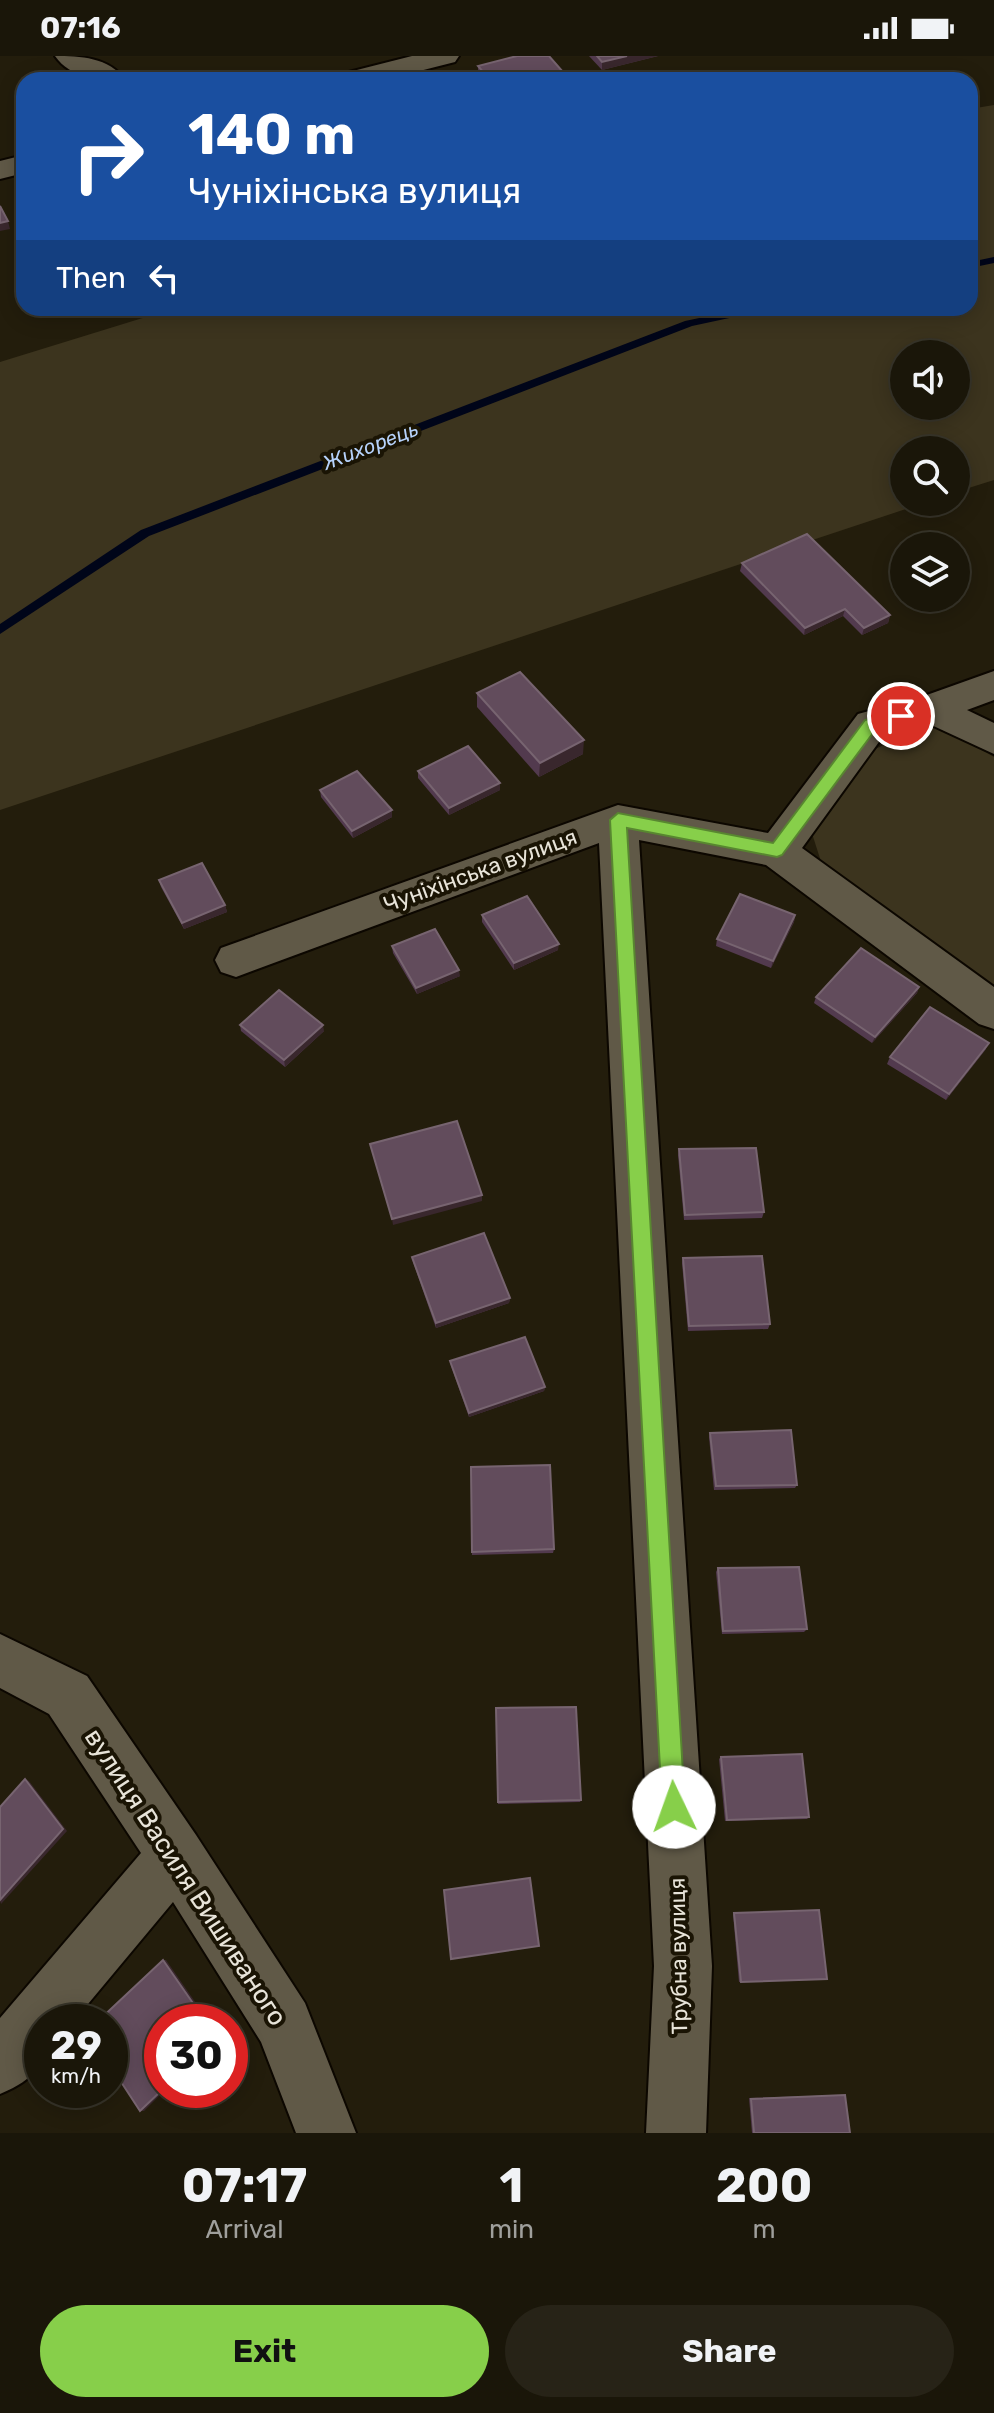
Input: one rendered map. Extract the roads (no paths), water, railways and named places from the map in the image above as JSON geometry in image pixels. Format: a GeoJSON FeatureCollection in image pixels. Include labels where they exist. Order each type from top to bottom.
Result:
{"type":"FeatureCollection","features":[{"type":"Feature","properties":{"kind":"street"},"geometry":{"type":"LineString","coordinates":[[69,56],[97,72]]}},
{"type":"Feature","properties":{"kind":"street"},"geometry":{"type":"LineString","coordinates":[[382,72],[445,56]]}},
{"type":"Feature","properties":{"kind":"street"},"geometry":{"type":"LineString","coordinates":[[777,851],[871,724],[931,708],[994,685]]}},
{"type":"Feature","properties":{"kind":"street"},"geometry":{"type":"LineString","coordinates":[[931,708],[994,740]]}},
{"type":"Feature","properties":{"kind":"street"},"geometry":{"type":"LineString","coordinates":[[618,820],[777,851],[994,1011]]}},
{"type":"Feature","properties":{"kind":"street","name":"Чуніхінська вулиця"},"geometry":{"type":"LineString","coordinates":[[236,960],[618,820]]}},
{"type":"Feature","properties":{"kind":"street","name":"Трубна вулиця"},"geometry":{"type":"LineString","coordinates":[[618,820],[683,1966],[676,2133]]}},
{"type":"Feature","properties":{"kind":"street","name":"вулиця Василя Вишиваного"},"geometry":{"type":"LineString","coordinates":[[0,1660],[68,1695],[176,1855],[284,2024],[326,2133]]}},
{"type":"Feature","properties":{"kind":"street"},"geometry":{"type":"LineString","coordinates":[[0,2064],[176,1855]]}},
{"type":"Feature","properties":{"kind":"waterway","name":"Жихорець"},"geometry":{"type":"LineString","coordinates":[[978,263],[994,260]]}},
{"type":"Feature","properties":{"kind":"waterway","name":"Жихорець"},"geometry":{"type":"LineString","coordinates":[[0,630],[145,533],[689,323],[723,316]]}}]}
